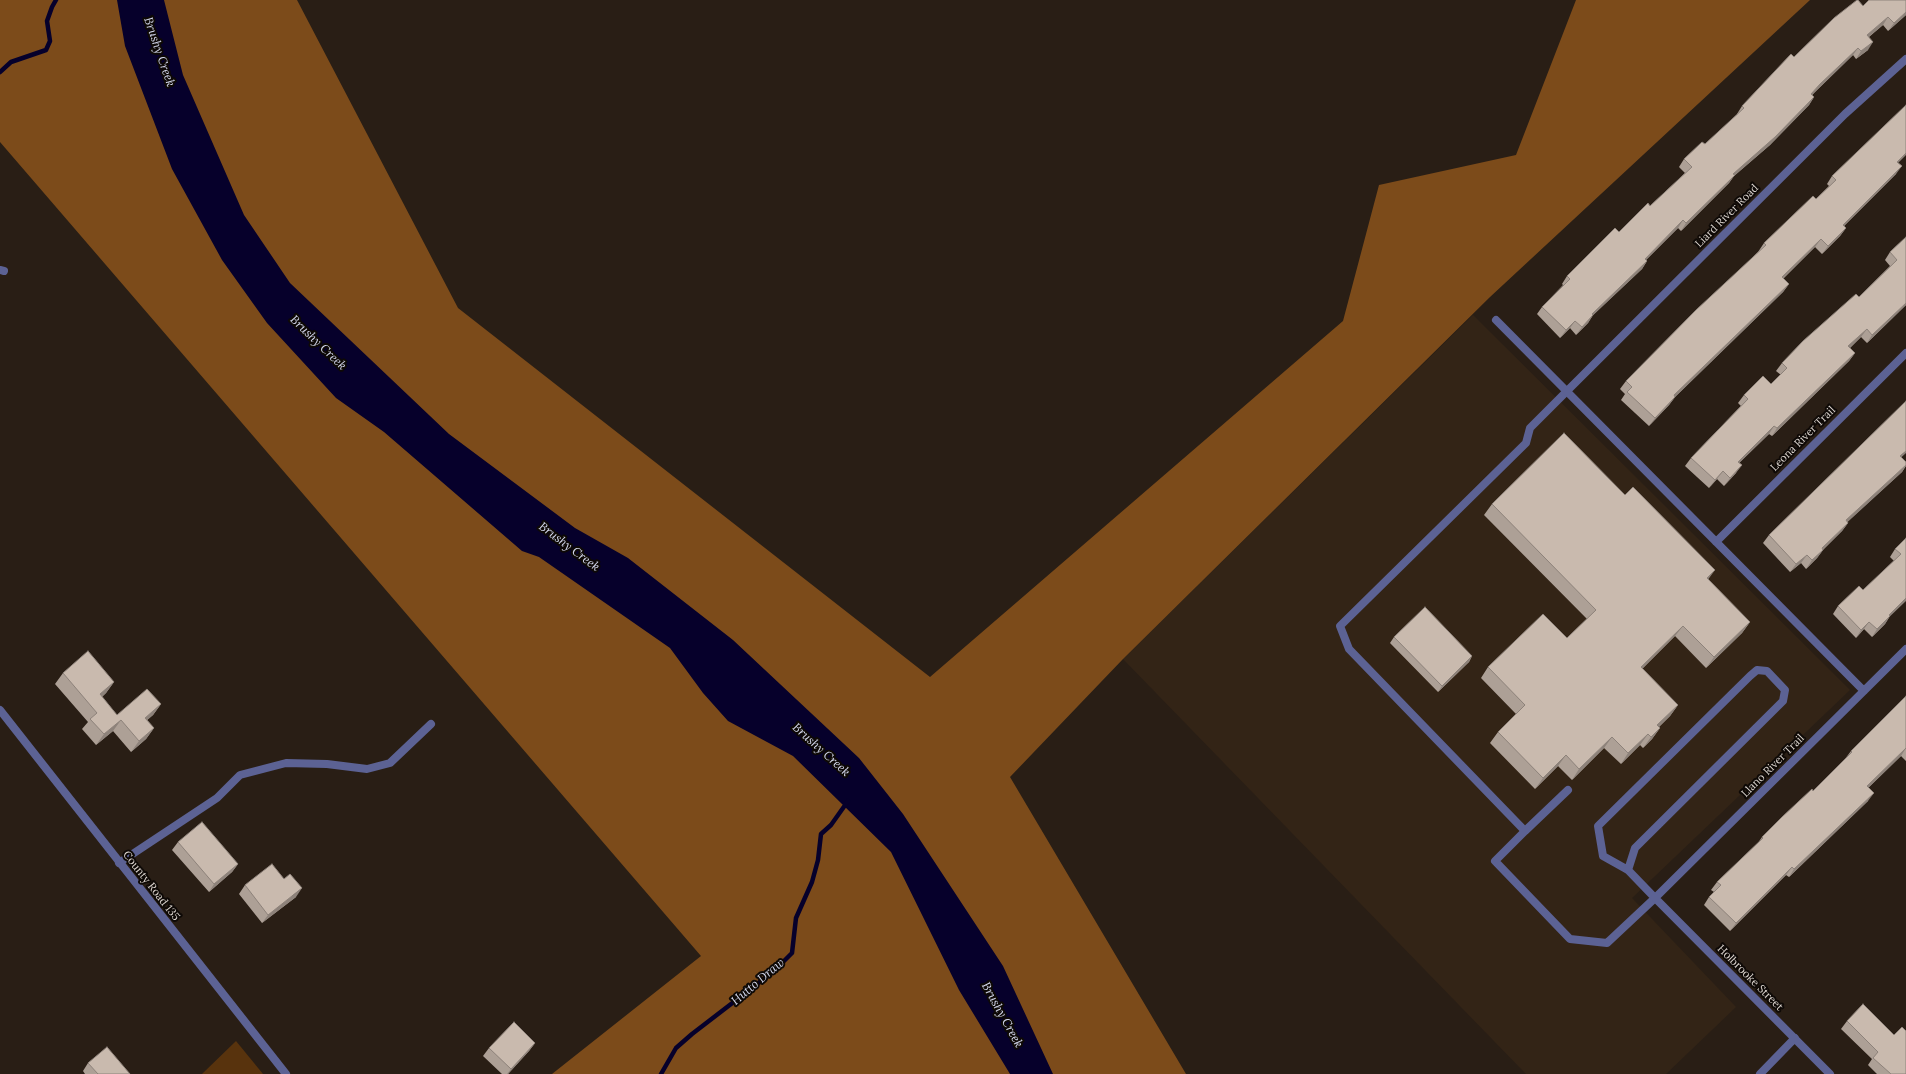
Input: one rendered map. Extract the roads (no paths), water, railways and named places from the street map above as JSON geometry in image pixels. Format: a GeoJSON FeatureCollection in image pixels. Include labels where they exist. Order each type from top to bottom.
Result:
{"type":"FeatureCollection","features":[{"type":"Feature","properties":{"kind":"street","name":"Liard River Road"},"geometry":{"type":"LineString","coordinates":[[1525,831],[1349,649],[1340,626],[1526,443],[1530,428],[1566,391],[1845,114],[1906,59]]}},
{"type":"Feature","properties":{"kind":"street"},"geometry":{"type":"LineString","coordinates":[[1496,320],[1864,690]]}},
{"type":"Feature","properties":{"kind":"street","name":"Leona River Trail"},"geometry":{"type":"LineString","coordinates":[[1716,542],[1906,353]]}},
{"type":"Feature","properties":{"kind":"street","name":"Llano River Trail"},"geometry":{"type":"LineString","coordinates":[[1525,831],[1495,861],[1570,939],[1608,943],[1906,649]]}},
{"type":"Feature","properties":{"kind":"street","name":"Holbrooke Street"},"geometry":{"type":"LineString","coordinates":[[1628,870],[1635,848],[1782,701],[1786,690],[1767,671],[1757,670],[1750,676],[1598,826],[1603,856],[1628,870],[1830,1074]]}},
{"type":"Feature","properties":{"kind":"street","name":"County Road 135"},"geometry":{"type":"LineString","coordinates":[[0,710],[286,1074]]}},
{"type":"Feature","properties":{"kind":"street"},"geometry":{"type":"LineString","coordinates":[[119,863],[217,798],[240,776],[286,763],[327,764],[367,769],[390,763],[431,724]]}},
{"type":"Feature","properties":{"kind":"street"},"geometry":{"type":"LineString","coordinates":[[1525,831],[1568,790]]}},
{"type":"Feature","properties":{"kind":"street"},"geometry":{"type":"LineString","coordinates":[[1760,1074],[1795,1038]]}},
{"type":"Feature","properties":{"kind":"water","name":"Brushy Creek"},"geometry":{"type":"Polygon","coordinates":[[[117,0],[164,0],[183,75],[244,215],[290,283],[449,434],[575,528],[628,558],[733,640],[859,758],[903,814],[1003,966],[1053,1074],[1010,1074],[959,990],[891,852],[793,756],[728,721],[703,693],[670,648],[539,557],[522,551],[384,432],[336,398],[267,323],[222,260],[172,169],[125,46],[117,0]]]}},
{"type":"Feature","properties":{"kind":"waterway"},"geometry":{"type":"LineString","coordinates":[[0,72],[11,62],[46,50],[50,41],[47,21],[56,0]]}},
{"type":"Feature","properties":{"kind":"waterway","name":"Hutto Draw"},"geometry":{"type":"LineString","coordinates":[[661,1074],[676,1048],[774,971],[792,953],[796,918],[812,882],[818,860],[821,834],[831,825],[848,801]]}}]}
